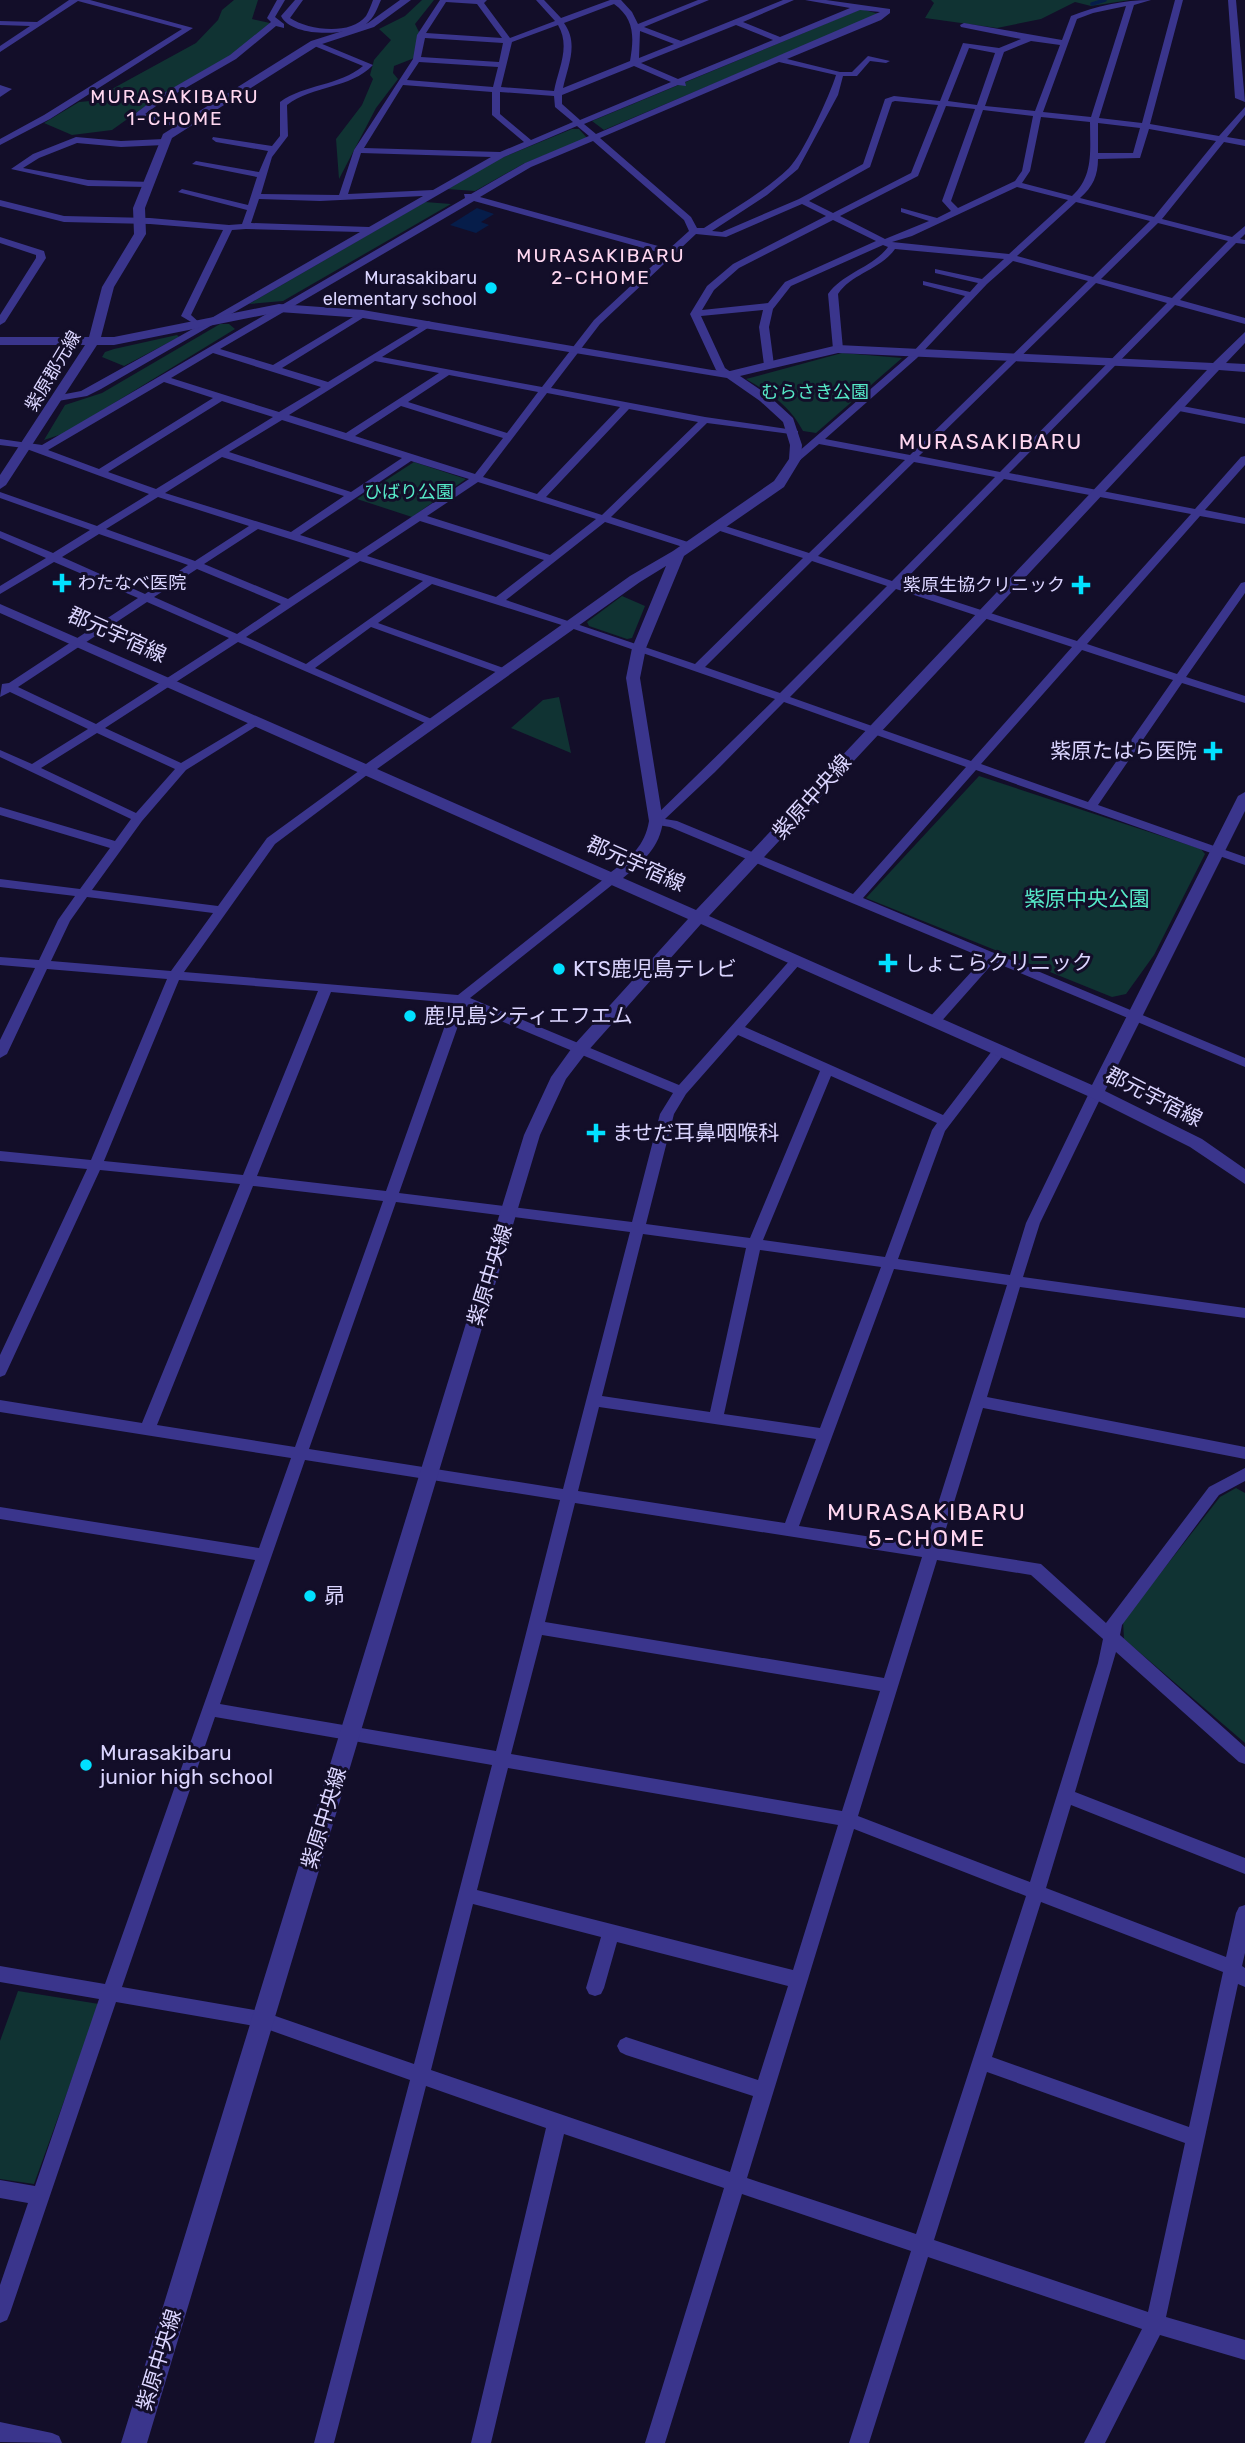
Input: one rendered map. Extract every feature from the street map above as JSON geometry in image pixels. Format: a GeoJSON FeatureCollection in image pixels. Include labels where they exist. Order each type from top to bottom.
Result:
{"type":"FeatureCollection","features":[{"type":"Feature","properties":{"kind":"street"},"geometry":{"type":"LineString","coordinates":[[0,50],[74,0]]}},
{"type":"Feature","properties":{"kind":"street"},"geometry":{"type":"LineString","coordinates":[[0,142],[47,117],[189,28],[81,0]]}},
{"type":"Feature","properties":{"kind":"street"},"geometry":{"type":"LineString","coordinates":[[274,23],[272,14],[281,0]]}},
{"type":"Feature","properties":{"kind":"street"},"geometry":{"type":"LineString","coordinates":[[299,0],[285,16],[286,19],[298,26],[323,31],[356,25],[367,20],[377,0]]}},
{"type":"Feature","properties":{"kind":"street","name":"紫原郡元線"},"geometry":{"type":"LineString","coordinates":[[0,485],[94,340],[108,286],[140,234],[139,208],[164,142],[178,127],[265,77],[315,43],[381,20],[407,0]]}},
{"type":"Feature","properties":{"kind":"street"},"geometry":{"type":"LineString","coordinates":[[343,197],[358,150],[417,59],[421,34],[445,0],[481,1],[508,41],[496,90],[496,115],[530,143]]}},
{"type":"Feature","properties":{"kind":"street"},"geometry":{"type":"LineString","coordinates":[[540,0],[566,32],[568,44],[556,94],[558,105],[688,219],[694,231]]}},
{"type":"Feature","properties":{"kind":"street"},"geometry":{"type":"LineString","coordinates":[[637,27],[705,0]]}},
{"type":"Feature","properties":{"kind":"street"},"geometry":{"type":"LineString","coordinates":[[401,82],[556,94],[790,0]]}},
{"type":"Feature","properties":{"kind":"street"},"geometry":{"type":"LineString","coordinates":[[1,443],[44,448],[279,308],[528,165],[878,18],[887,11],[809,0]]}},
{"type":"Feature","properties":{"kind":"street"},"geometry":{"type":"LineString","coordinates":[[769,365],[764,327],[770,306],[788,284],[890,244],[1016,184],[1026,171],[1037,116],[1074,18],[1147,0]]}},
{"type":"Feature","properties":{"kind":"street"},"geometry":{"type":"LineString","coordinates":[[1094,156],[1137,156],[1179,0]]}},
{"type":"Feature","properties":{"kind":"street"},"geometry":{"type":"LineString","coordinates":[[1232,0],[1240,99],[1245,100]]}},
{"type":"Feature","properties":{"kind":"street"},"geometry":{"type":"LineString","coordinates":[[421,34],[508,41],[616,1],[626,8],[637,27],[634,63]]}},
{"type":"Feature","properties":{"kind":"street"},"geometry":{"type":"LineString","coordinates":[[0,1371],[96,1164],[175,975],[271,841],[635,579],[684,550],[779,484],[795,459],[915,352],[1010,257],[1076,200],[1091,178],[1094,121],[1131,3]]}},
{"type":"Feature","properties":{"kind":"street"},"geometry":{"type":"LineString","coordinates":[[58,398],[91,391],[500,155],[859,7]]}},
{"type":"Feature","properties":{"kind":"street"},"geometry":{"type":"LineString","coordinates":[[736,22],[780,40]]}},
{"type":"Feature","properties":{"kind":"street"},"geometry":{"type":"LineString","coordinates":[[0,23],[36,24]]}},
{"type":"Feature","properties":{"kind":"street"},"geometry":{"type":"LineString","coordinates":[[274,23],[299,32],[330,37]]}},
{"type":"Feature","properties":{"kind":"street"},"geometry":{"type":"LineString","coordinates":[[178,127],[139,115],[160,99],[233,57],[274,23]]}},
{"type":"Feature","properties":{"kind":"street"},"geometry":{"type":"LineString","coordinates":[[964,25],[1063,43]]}},
{"type":"Feature","properties":{"kind":"street"},"geometry":{"type":"LineString","coordinates":[[637,27],[681,44]]}},
{"type":"Feature","properties":{"kind":"street"},"geometry":{"type":"LineString","coordinates":[[695,314],[710,288],[736,266],[915,174],[965,45],[1000,51],[1030,38]]}},
{"type":"Feature","properties":{"kind":"street"},"geometry":{"type":"LineString","coordinates":[[246,226],[261,175],[273,149],[284,136],[283,104],[288,99],[358,72],[369,65],[315,43]]}},
{"type":"Feature","properties":{"kind":"street"},"geometry":{"type":"LineString","coordinates":[[956,211],[946,201],[982,108],[1000,51]]}},
{"type":"Feature","properties":{"kind":"street"},"geometry":{"type":"LineString","coordinates":[[779,60],[840,74],[853,74],[868,58],[886,61]]}},
{"type":"Feature","properties":{"kind":"street"},"geometry":{"type":"LineString","coordinates":[[417,59],[502,65]]}},
{"type":"Feature","properties":{"kind":"street"},"geometry":{"type":"LineString","coordinates":[[634,63],[704,92]]}},
{"type":"Feature","properties":{"kind":"street"},"geometry":{"type":"LineString","coordinates":[[33,768],[170,683],[477,478],[597,322],[694,231],[706,230],[764,193],[795,167],[834,95],[840,74]]}},
{"type":"Feature","properties":{"kind":"street"},"geometry":{"type":"LineString","coordinates":[[0,87],[8,89],[0,95]]}},
{"type":"Feature","properties":{"kind":"street"},"geometry":{"type":"LineString","coordinates":[[694,231],[723,235],[802,201],[867,165],[888,101],[943,104],[1146,126],[1245,143]]}},
{"type":"Feature","properties":{"kind":"street"},"geometry":{"type":"LineString","coordinates":[[697,668],[808,556],[1156,220],[1245,110]]}},
{"type":"Feature","properties":{"kind":"street"},"geometry":{"type":"LineString","coordinates":[[216,139],[273,149]]}},
{"type":"Feature","properties":{"kind":"street"},"geometry":{"type":"LineString","coordinates":[[148,184],[88,183],[15,169],[36,156],[76,140],[121,145],[164,142]]}},
{"type":"Feature","properties":{"kind":"street"},"geometry":{"type":"LineString","coordinates":[[358,150],[500,155]]}},
{"type":"Feature","properties":{"kind":"street"},"geometry":{"type":"LineString","coordinates":[[196,164],[261,175]]}},
{"type":"Feature","properties":{"kind":"street"},"geometry":{"type":"LineString","coordinates":[[1016,184],[1240,241]]}},
{"type":"Feature","properties":{"kind":"street"},"geometry":{"type":"LineString","coordinates":[[182,192],[250,208]]}},
{"type":"Feature","properties":{"kind":"street"},"geometry":{"type":"LineString","coordinates":[[256,196],[343,197],[435,193],[472,196],[672,253]]}},
{"type":"Feature","properties":{"kind":"street"},"geometry":{"type":"LineString","coordinates":[[802,201],[890,244],[1010,257],[1245,321]]}},
{"type":"Feature","properties":{"kind":"street"},"geometry":{"type":"LineString","coordinates":[[0,203],[64,219],[229,228],[246,226],[370,230]]}},
{"type":"Feature","properties":{"kind":"street"},"geometry":{"type":"LineString","coordinates":[[904,210],[938,221]]}},
{"type":"Feature","properties":{"kind":"street"},"geometry":{"type":"LineString","coordinates":[[197,323],[186,316],[229,228]]}},
{"type":"Feature","properties":{"kind":"street"},"geometry":{"type":"LineString","coordinates":[[656,821],[711,770],[1174,301],[1240,241],[1245,229]]}},
{"type":"Feature","properties":{"kind":"street"},"geometry":{"type":"LineString","coordinates":[[0,240],[41,253],[41,258],[0,322]]}},
{"type":"Feature","properties":{"kind":"street"},"geometry":{"type":"LineString","coordinates":[[838,348],[833,294],[836,287],[870,267],[890,244]]}},
{"type":"Feature","properties":{"kind":"street"},"geometry":{"type":"LineString","coordinates":[[938,271],[984,282]]}},
{"type":"Feature","properties":{"kind":"street"},"geometry":{"type":"LineString","coordinates":[[926,283],[972,295]]}},
{"type":"Feature","properties":{"kind":"street"},"geometry":{"type":"LineString","coordinates":[[695,314],[770,306]]}},
{"type":"Feature","properties":{"kind":"street"},"geometry":{"type":"LineString","coordinates":[[0,341],[124,340],[221,317],[279,308],[363,314],[730,375],[838,348],[1245,368]]}},
{"type":"Feature","properties":{"kind":"street"},"geometry":{"type":"LineString","coordinates":[[275,368],[363,314]]}},
{"type":"Feature","properties":{"kind":"street"},"geometry":{"type":"LineString","coordinates":[[695,314],[721,370],[776,408],[789,421],[794,433],[795,459]]}},
{"type":"Feature","properties":{"kind":"street"},"geometry":{"type":"LineString","coordinates":[[0,591],[428,324]]}},
{"type":"Feature","properties":{"kind":"street","name":"紫原中央線"},"geometry":{"type":"LineString","coordinates":[[134,2443],[532,1135],[559,1077],[580,1049],[699,917],[1245,336]]}},
{"type":"Feature","properties":{"kind":"street"},"geometry":{"type":"LineString","coordinates":[[210,349],[330,386]]}},
{"type":"Feature","properties":{"kind":"street"},"geometry":{"type":"LineString","coordinates":[[373,358],[705,420],[794,433]]}},
{"type":"Feature","properties":{"kind":"street"},"geometry":{"type":"LineString","coordinates":[[346,437],[447,372]]}},
{"type":"Feature","properties":{"kind":"street"},"geometry":{"type":"LineString","coordinates":[[161,378],[604,518],[684,550]]}},
{"type":"Feature","properties":{"kind":"street"},"geometry":{"type":"LineString","coordinates":[[99,473],[221,397]]}},
{"type":"Feature","properties":{"kind":"street"},"geometry":{"type":"LineString","coordinates":[[399,402],[507,436]]}},
{"type":"Feature","properties":{"kind":"street"},"geometry":{"type":"LineString","coordinates":[[540,497],[627,405]]}},
{"type":"Feature","properties":{"kind":"street"},"geometry":{"type":"LineString","coordinates":[[1177,408],[1245,421]]}},
{"type":"Feature","properties":{"kind":"street"},"geometry":{"type":"LineString","coordinates":[[497,602],[604,518],[705,420]]}},
{"type":"Feature","properties":{"kind":"street"},"geometry":{"type":"LineString","coordinates":[[816,440],[1245,521]]}},
{"type":"Feature","properties":{"kind":"street"},"geometry":{"type":"LineString","coordinates":[[27,446],[156,493],[572,625],[1245,861]]}},
{"type":"Feature","properties":{"kind":"street"},"geometry":{"type":"LineString","coordinates":[[221,453],[351,495]]}},
{"type":"Feature","properties":{"kind":"street"},"geometry":{"type":"LineString","coordinates":[[294,535],[411,456]]}},
{"type":"Feature","properties":{"kind":"street"},"geometry":{"type":"LineString","coordinates":[[855,899],[1245,459]]}},
{"type":"Feature","properties":{"kind":"street"},"geometry":{"type":"LineString","coordinates":[[0,495],[197,565],[289,604]]}},
{"type":"Feature","properties":{"kind":"street"},"geometry":{"type":"LineString","coordinates":[[419,517],[551,559]]}},
{"type":"Feature","properties":{"kind":"street"},"geometry":{"type":"LineString","coordinates":[[3,689],[79,643],[257,525]]}},
{"type":"Feature","properties":{"kind":"street"},"geometry":{"type":"LineString","coordinates":[[718,527],[1245,701]]}},
{"type":"Feature","properties":{"kind":"street"},"geometry":{"type":"LineString","coordinates":[[0,534],[432,723]]}},
{"type":"Feature","properties":{"kind":"street"},"geometry":{"type":"LineString","coordinates":[[0,2313],[461,999],[645,852],[655,836],[656,821],[633,678],[639,648],[684,550]]}},
{"type":"Feature","properties":{"kind":"street"},"geometry":{"type":"LineString","coordinates":[[307,667],[431,580]]}},
{"type":"Feature","properties":{"kind":"street"},"geometry":{"type":"LineString","coordinates":[[1091,806],[1245,585]]}},
{"type":"Feature","properties":{"kind":"street","name":"郡元宇宿線"},"geometry":{"type":"LineString","coordinates":[[0,608],[1096,1093],[1196,1143],[1245,1178]]}},
{"type":"Feature","properties":{"kind":"street"},"geometry":{"type":"LineString","coordinates":[[369,623],[505,673]]}},
{"type":"Feature","properties":{"kind":"street"},"geometry":{"type":"LineString","coordinates":[[3,689],[182,768]]}},
{"type":"Feature","properties":{"kind":"street"},"geometry":{"type":"LineString","coordinates":[[0,1054],[64,920],[138,818],[182,768],[257,722]]}},
{"type":"Feature","properties":{"kind":"street"},"geometry":{"type":"LineString","coordinates":[[0,753],[138,818]]}},
{"type":"Feature","properties":{"kind":"street"},"geometry":{"type":"LineString","coordinates":[[655,2443],[1033,1223],[1245,796]]}},
{"type":"Feature","properties":{"kind":"street"},"geometry":{"type":"LineString","coordinates":[[0,811],[117,846]]}},
{"type":"Feature","properties":{"kind":"street"},"geometry":{"type":"LineString","coordinates":[[656,821],[673,824],[757,858],[1245,1063]]}},
{"type":"Feature","properties":{"kind":"street"},"geometry":{"type":"LineString","coordinates":[[0,883],[221,910]]}},
{"type":"Feature","properties":{"kind":"street"},"geometry":{"type":"LineString","coordinates":[[934,1021],[992,957]]}},
{"type":"Feature","properties":{"kind":"street"},"geometry":{"type":"LineString","coordinates":[[0,961],[461,999],[681,1091]]}},
{"type":"Feature","properties":{"kind":"street"},"geometry":{"type":"LineString","coordinates":[[324,2443],[667,1114],[681,1091],[795,962]]}},
{"type":"Feature","properties":{"kind":"street"},"geometry":{"type":"LineString","coordinates":[[147,1430],[326,988]]}},
{"type":"Feature","properties":{"kind":"street"},"geometry":{"type":"LineString","coordinates":[[737,1029],[944,1121]]}},
{"type":"Feature","properties":{"kind":"street"},"geometry":{"type":"LineString","coordinates":[[790,1530],[944,1121],[1000,1050]]}},
{"type":"Feature","properties":{"kind":"street"},"geometry":{"type":"LineString","coordinates":[[716,1418],[754,1246],[827,1069]]}},
{"type":"Feature","properties":{"kind":"street"},"geometry":{"type":"LineString","coordinates":[[0,1156],[250,1179],[511,1209],[635,1230],[1245,1313]]}},
{"type":"Feature","properties":{"kind":"street"},"geometry":{"type":"LineString","coordinates":[[592,1400],[827,1435]]}},
{"type":"Feature","properties":{"kind":"street"},"geometry":{"type":"LineString","coordinates":[[978,1401],[1245,1453]]}},
{"type":"Feature","properties":{"kind":"street"},"geometry":{"type":"LineString","coordinates":[[0,1406],[1035,1569],[1245,1757]]}},
{"type":"Feature","properties":{"kind":"street"},"geometry":{"type":"LineString","coordinates":[[859,2443],[1107,1663],[1114,1623],[1214,1492],[1245,1474]]}},
{"type":"Feature","properties":{"kind":"street"},"geometry":{"type":"LineString","coordinates":[[0,1513],[264,1555]]}},
{"type":"Feature","properties":{"kind":"street"},"geometry":{"type":"LineString","coordinates":[[535,1627],[889,1686]]}},
{"type":"Feature","properties":{"kind":"street"},"geometry":{"type":"LineString","coordinates":[[211,1709],[847,1819],[1036,1891],[1238,1973]]}},
{"type":"Feature","properties":{"kind":"street"},"geometry":{"type":"LineString","coordinates":[[1064,1795],[1245,1866]]}},
{"type":"Feature","properties":{"kind":"street"},"geometry":{"type":"LineString","coordinates":[[467,1895],[798,1980]]}},
{"type":"Feature","properties":{"kind":"street"},"geometry":{"type":"LineString","coordinates":[[1094,2443],[1155,2324],[1195,2138],[1238,1973],[1245,1913]]}},
{"type":"Feature","properties":{"kind":"street"},"geometry":{"type":"LineString","coordinates":[[595,1988],[611,1932]]}},
{"type":"Feature","properties":{"kind":"street"},"geometry":{"type":"LineString","coordinates":[[0,1974],[261,2019],[557,2123],[737,2181],[1155,2324],[1245,2350]]}},
{"type":"Feature","properties":{"kind":"street"},"geometry":{"type":"LineString","coordinates":[[626,2046],[764,2091]]}},
{"type":"Feature","properties":{"kind":"street"},"geometry":{"type":"LineString","coordinates":[[980,2061],[1195,2138]]}},
{"type":"Feature","properties":{"kind":"street"},"geometry":{"type":"LineString","coordinates":[[481,2443],[557,2123]]}},
{"type":"Feature","properties":{"kind":"street"},"geometry":{"type":"LineString","coordinates":[[0,2189],[41,2196]]}},
{"type":"Feature","properties":{"kind":"street"},"geometry":{"type":"LineString","coordinates":[[0,2432],[52,2443]]}},
{"type":"Feature","properties":{"kind":"green space"},"geometry":{"type":"Polygon","coordinates":[[[234,0],[258,0],[252,19],[270,23],[242,49],[161,95],[112,130],[72,135],[44,123],[79,102],[90,101],[196,43],[218,20],[222,10],[234,0]]]}},
{"type":"Feature","properties":{"kind":"green space"},"geometry":{"type":"Polygon","coordinates":[[[422,0],[434,0],[415,24],[420,34],[416,43],[417,57],[394,66],[393,73],[398,79],[376,108],[339,179],[336,139],[362,105],[373,79],[370,75],[374,60],[391,40],[379,29],[405,16],[422,0]]]}},
{"type":"Feature","properties":{"kind":"green space"},"geometry":{"type":"Polygon","coordinates":[[[931,0],[1130,0],[1091,6],[1075,2],[1041,19],[997,28],[925,18],[934,3],[931,0]]]}},
{"type":"Feature","properties":{"kind":"green space"},"geometry":{"type":"Polygon","coordinates":[[[861,9],[879,14],[604,130],[592,121],[861,9]]]}},
{"type":"Feature","properties":{"kind":"green space"},"geometry":{"type":"Polygon","coordinates":[[[572,129],[579,129],[587,138],[523,164],[475,191],[447,189],[499,159],[572,129]]]}},
{"type":"Feature","properties":{"kind":"green space"},"geometry":{"type":"Polygon","coordinates":[[[425,202],[451,204],[283,301],[249,304],[425,202]]]}},
{"type":"Feature","properties":{"kind":"green space"},"geometry":{"type":"Polygon","coordinates":[[[220,324],[229,324],[235,329],[65,433],[44,440],[65,405],[102,393],[220,324]]]}},
{"type":"Feature","properties":{"kind":"green space"},"geometry":{"type":"Polygon","coordinates":[[[177,335],[179,337],[124,366],[102,357],[105,352],[114,349],[177,335]]]}},
{"type":"Feature","properties":{"kind":"green space","name":"むらさき公園"},"geometry":{"type":"Polygon","coordinates":[[[842,353],[902,358],[816,433],[803,431],[779,401],[746,379],[842,353]]]}},
{"type":"Feature","properties":{"kind":"green space","name":"ひばり公園"},"geometry":{"type":"Polygon","coordinates":[[[414,462],[466,479],[412,517],[357,499],[414,462]]]}},
{"type":"Feature","properties":{"kind":"green space"},"geometry":{"type":"Polygon","coordinates":[[[622,596],[645,606],[632,638],[627,639],[589,626],[587,622],[622,596]]]}},
{"type":"Feature","properties":{"kind":"green space"},"geometry":{"type":"Polygon","coordinates":[[[559,697],[571,753],[511,728],[543,700],[559,697]]]}},
{"type":"Feature","properties":{"kind":"green space","name":"紫原中央公園"},"geometry":{"type":"Polygon","coordinates":[[[979,776],[1201,849],[1205,854],[1154,955],[1126,994],[1112,997],[866,898],[979,776]]]}},
{"type":"Feature","properties":{"kind":"green space"},"geometry":{"type":"Polygon","coordinates":[[[1236,1488],[1245,1493],[1245,1743],[1124,1639],[1123,1621],[1220,1497],[1236,1488]]]}},
{"type":"Feature","properties":{"kind":"green space"},"geometry":{"type":"Polygon","coordinates":[[[18,1991],[99,2004],[34,2184],[0,2179],[0,2041],[18,1991]]]}},
{"type":"Feature","properties":{"kind":"water"},"geometry":{"type":"Polygon","coordinates":[[[477,208],[494,214],[481,222],[489,225],[476,233],[450,225],[477,208]]]}},
{"type":"Feature","properties":{"kind":"waterway"},"geometry":{"type":"LineString","coordinates":[[1092,4],[1105,0]]}},
{"type":"Feature","properties":{"kind":"place","name":"Murasakibaru elementary school"},"geometry":{"type":"Point","coordinates":[491,288]}},
{"type":"Feature","properties":{"kind":"place","name":"わたなべ医院"},"geometry":{"type":"Point","coordinates":[62,583]}},
{"type":"Feature","properties":{"kind":"place","name":"紫原生協クリニック"},"geometry":{"type":"Point","coordinates":[1081,585]}},
{"type":"Feature","properties":{"kind":"place","name":"紫原たはら医院"},"geometry":{"type":"Point","coordinates":[1213,751]}},
{"type":"Feature","properties":{"kind":"place","name":"しょこらクリニック"},"geometry":{"type":"Point","coordinates":[888,963]}},
{"type":"Feature","properties":{"kind":"place","name":"KTS鹿児島テレビ"},"geometry":{"type":"Point","coordinates":[559,969]}},
{"type":"Feature","properties":{"kind":"place","name":"鹿児島シティエフエム"},"geometry":{"type":"Point","coordinates":[410,1016]}},
{"type":"Feature","properties":{"kind":"place","name":"ませだ耳鼻咽喉科"},"geometry":{"type":"Point","coordinates":[596,1133]}},
{"type":"Feature","properties":{"kind":"place","name":"昴"},"geometry":{"type":"Point","coordinates":[310,1596]}},
{"type":"Feature","properties":{"kind":"place","name":"Murasakibaru junior high school"},"geometry":{"type":"Point","coordinates":[86,1765]}},
{"type":"Feature","properties":{"kind":"district","name":"MURASAKIBARU 1-CHOME"},"geometry":{"type":"Point","coordinates":[175,107]}},
{"type":"Feature","properties":{"kind":"district","name":"MURASAKIBARU 2-CHOME"},"geometry":{"type":"Point","coordinates":[601,266]}},
{"type":"Feature","properties":{"kind":"district","name":"MURASAKIBARU"},"geometry":{"type":"Point","coordinates":[991,442]}},
{"type":"Feature","properties":{"kind":"district","name":"MURASAKIBARU 5-CHOME"},"geometry":{"type":"Point","coordinates":[927,1525]}}]}
